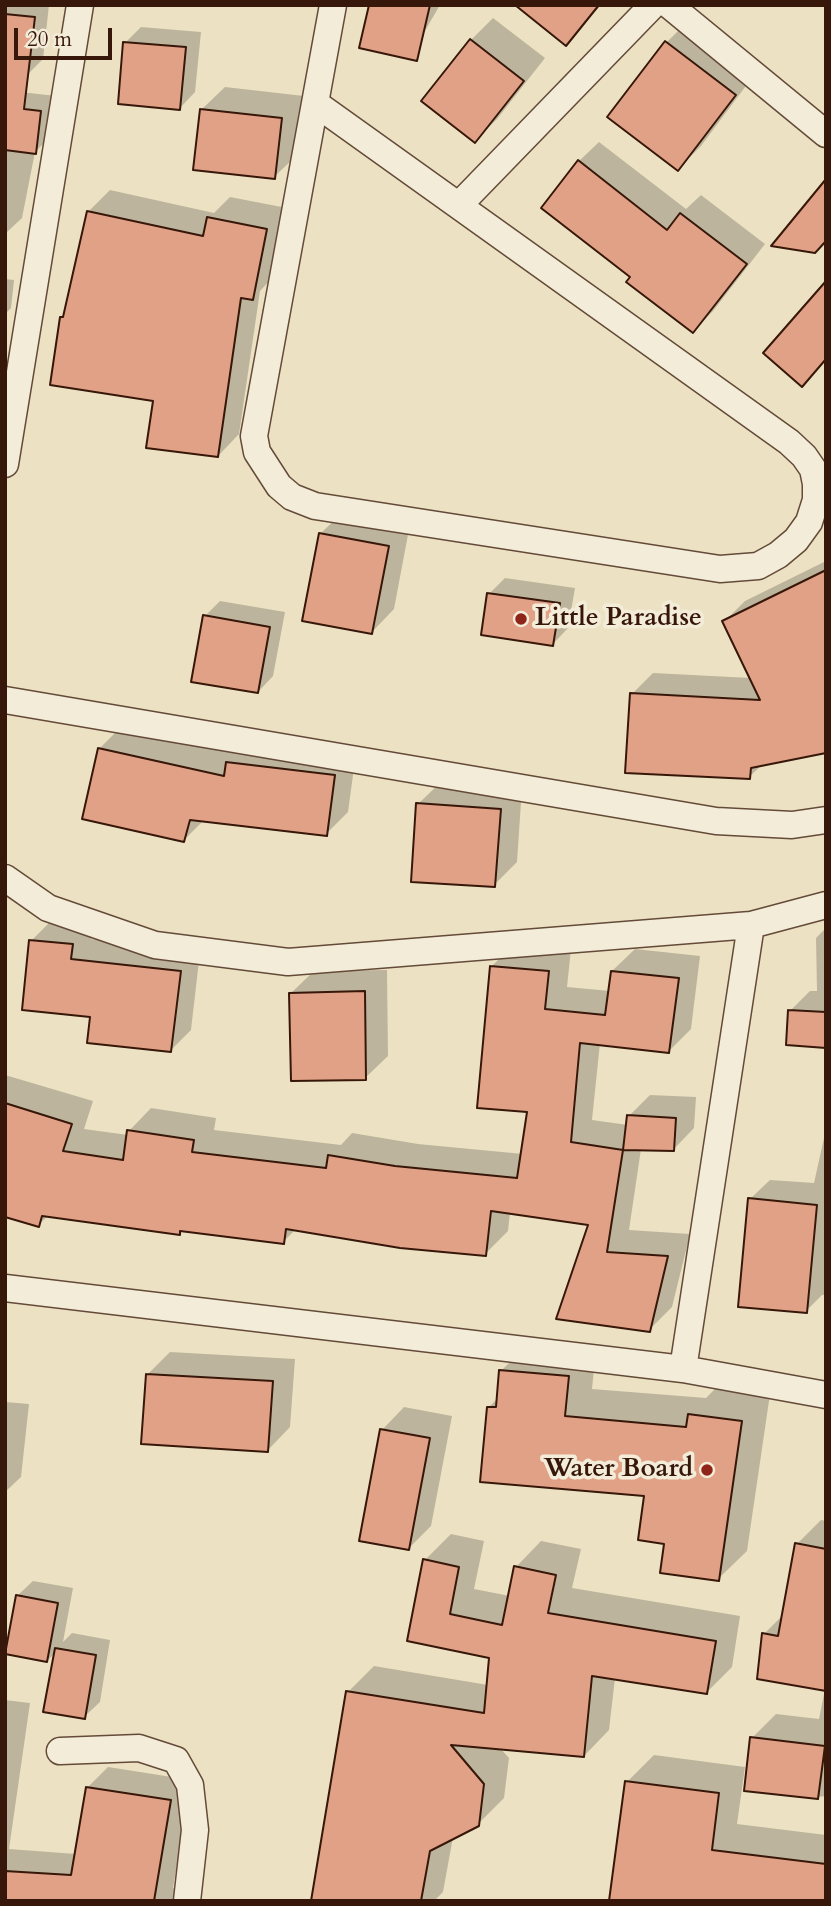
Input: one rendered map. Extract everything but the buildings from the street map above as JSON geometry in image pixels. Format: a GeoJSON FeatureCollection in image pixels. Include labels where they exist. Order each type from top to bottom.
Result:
{"type":"FeatureCollection","features":[{"type":"Feature","properties":{"kind":"street"},"geometry":{"type":"LineString","coordinates":[[5,464],[80,5]]}},
{"type":"Feature","properties":{"kind":"street"},"geometry":{"type":"LineString","coordinates":[[315,103],[789,442],[813,469],[817,500],[809,522],[796,540],[778,555],[758,566],[720,569],[315,506],[292,497],[279,486],[257,452],[254,436],[315,103],[333,5]]}},
{"type":"Feature","properties":{"kind":"street"},"geometry":{"type":"LineString","coordinates":[[460,205],[653,5]]}},
{"type":"Feature","properties":{"kind":"street"},"geometry":{"type":"LineString","coordinates":[[669,5],[826,134]]}},
{"type":"Feature","properties":{"kind":"street"},"geometry":{"type":"LineString","coordinates":[[5,700],[716,821],[792,825],[826,820]]}},
{"type":"Feature","properties":{"kind":"street"},"geometry":{"type":"LineString","coordinates":[[5,878],[48,908],[155,945],[288,962],[751,925],[826,905]]}},
{"type":"Feature","properties":{"kind":"street"},"geometry":{"type":"LineString","coordinates":[[683,1369],[751,925]]}},
{"type":"Feature","properties":{"kind":"street"},"geometry":{"type":"LineString","coordinates":[[5,1288],[683,1369],[826,1395]]}},
{"type":"Feature","properties":{"kind":"street"},"geometry":{"type":"LineString","coordinates":[[60,1751],[139,1748],[176,1760],[190,1785],[195,1830],[187,1901]]}},
{"type":"Feature","properties":{"kind":"place","name":"Little Paradise"},"geometry":{"type":"Point","coordinates":[521,619]}},
{"type":"Feature","properties":{"kind":"place","name":"Water Board"},"geometry":{"type":"Point","coordinates":[707,1470]}}]}
